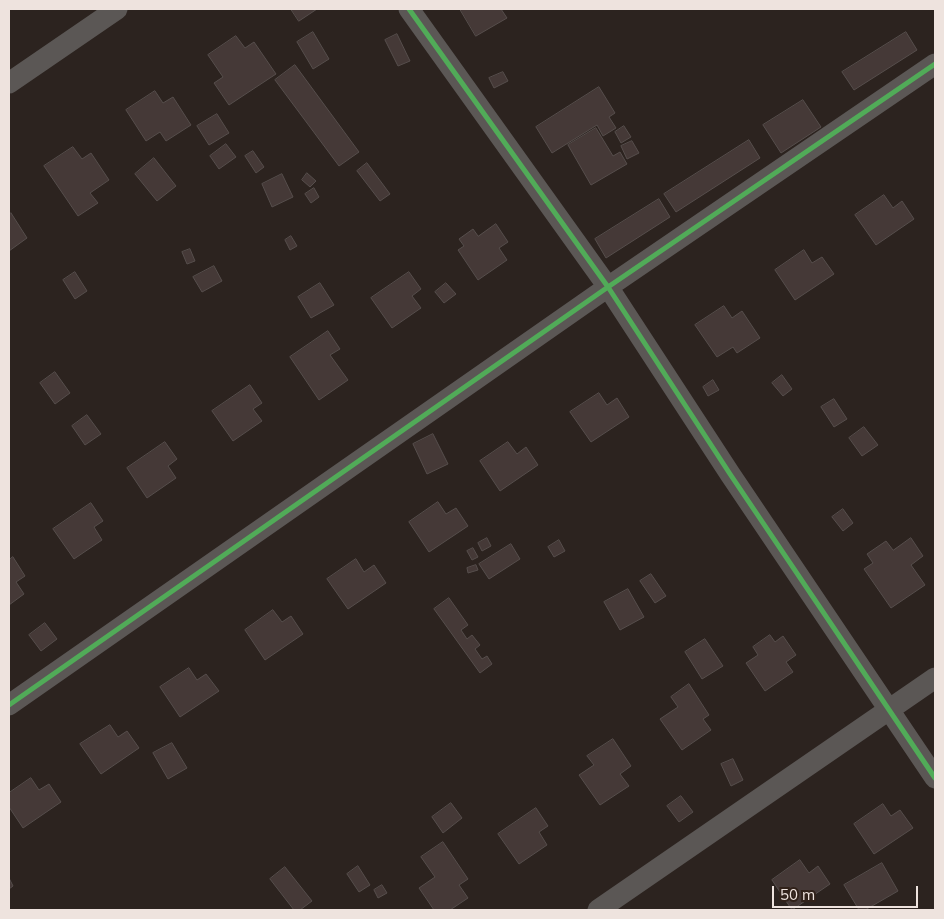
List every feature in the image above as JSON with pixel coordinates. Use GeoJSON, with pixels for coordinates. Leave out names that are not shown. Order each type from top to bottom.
{"type":"FeatureCollection","features":[{"type":"Feature","properties":{"kind":"street"},"geometry":{"type":"LineString","coordinates":[[9,83],[117,9]]}},
{"type":"Feature","properties":{"kind":"street"},"geometry":{"type":"LineString","coordinates":[[409,9],[608,287],[730,474],[935,778]]}},
{"type":"Feature","properties":{"kind":"street"},"geometry":{"type":"LineString","coordinates":[[9,705],[608,287],[935,64]]}},
{"type":"Feature","properties":{"kind":"street"},"geometry":{"type":"LineString","coordinates":[[598,910],[935,678]]}},
{"type":"Feature","properties":{"kind":"building"},"geometry":{"type":"Polygon","coordinates":[[[291,9],[317,9],[299,21],[291,9]]]}},
{"type":"Feature","properties":{"kind":"building"},"geometry":{"type":"Polygon","coordinates":[[[460,9],[501,9],[507,18],[476,36],[460,9]]]}},
{"type":"Feature","properties":{"kind":"building"},"geometry":{"type":"Polygon","coordinates":[[[313,32],[329,59],[313,69],[297,42],[313,32]]]}},
{"type":"Feature","properties":{"kind":"building"},"geometry":{"type":"Polygon","coordinates":[[[906,32],[917,50],[854,90],[842,72],[906,32]]]}},
{"type":"Feature","properties":{"kind":"building"},"geometry":{"type":"Polygon","coordinates":[[[397,34],[410,61],[398,66],[385,40],[397,34]]]}},
{"type":"Feature","properties":{"kind":"building"},"geometry":{"type":"Polygon","coordinates":[[[236,36],[245,48],[254,42],[276,74],[229,105],[214,83],[223,77],[208,55],[236,36]]]}},
{"type":"Feature","properties":{"kind":"building"},"geometry":{"type":"Polygon","coordinates":[[[295,65],[359,152],[339,166],[275,80],[295,65]]]}},
{"type":"Feature","properties":{"kind":"building"},"geometry":{"type":"Polygon","coordinates":[[[503,72],[508,81],[494,88],[489,78],[503,72]]]}},
{"type":"Feature","properties":{"kind":"building"},"geometry":{"type":"Polygon","coordinates":[[[599,87],[615,113],[609,117],[616,128],[603,136],[597,125],[552,153],[536,127],[599,87]]]}},
{"type":"Feature","properties":{"kind":"building"},"geometry":{"type":"Polygon","coordinates":[[[155,91],[163,103],[173,97],[191,125],[166,141],[160,132],[146,141],[126,110],[155,91]]]}},
{"type":"Feature","properties":{"kind":"building"},"geometry":{"type":"Polygon","coordinates":[[[803,100],[821,127],[781,153],[763,125],[803,100]]]}},
{"type":"Feature","properties":{"kind":"building"},"geometry":{"type":"Polygon","coordinates":[[[217,114],[229,133],[209,145],[197,126],[217,114]]]}},
{"type":"Feature","properties":{"kind":"building"},"geometry":{"type":"Polygon","coordinates":[[[624,126],[631,137],[621,143],[615,132],[624,126]]]}},
{"type":"Feature","properties":{"kind":"building"},"geometry":{"type":"Polygon","coordinates":[[[596,128],[613,156],[620,152],[627,164],[591,185],[568,145],[596,128]]]}},
{"type":"Feature","properties":{"kind":"building"},"geometry":{"type":"Polygon","coordinates":[[[749,140],[760,158],[676,212],[664,194],[749,140]]]}},
{"type":"Feature","properties":{"kind":"building"},"geometry":{"type":"Polygon","coordinates":[[[632,141],[639,153],[627,159],[621,146],[632,141]]]}},
{"type":"Feature","properties":{"kind":"building"},"geometry":{"type":"Polygon","coordinates":[[[226,144],[236,157],[219,169],[210,156],[226,144]]]}},
{"type":"Feature","properties":{"kind":"building"},"geometry":{"type":"Polygon","coordinates":[[[73,147],[82,159],[91,153],[109,180],[90,193],[98,203],[78,216],[44,166],[73,147]]]}},
{"type":"Feature","properties":{"kind":"building"},"geometry":{"type":"Polygon","coordinates":[[[253,151],[264,167],[256,173],[245,156],[253,151]]]}},
{"type":"Feature","properties":{"kind":"building"},"geometry":{"type":"Polygon","coordinates":[[[154,158],[176,186],[157,201],[135,174],[154,158]]]}},
{"type":"Feature","properties":{"kind":"building"},"geometry":{"type":"Polygon","coordinates":[[[367,163],[390,194],[380,201],[357,171],[367,163]]]}},
{"type":"Feature","properties":{"kind":"building"},"geometry":{"type":"Polygon","coordinates":[[[307,173],[316,181],[310,187],[302,180],[307,173]]]}},
{"type":"Feature","properties":{"kind":"building"},"geometry":{"type":"Polygon","coordinates":[[[282,174],[293,197],[272,207],[262,184],[282,174]]]}},
{"type":"Feature","properties":{"kind":"building"},"geometry":{"type":"Polygon","coordinates":[[[314,188],[319,197],[311,203],[305,194],[314,188]]]}},
{"type":"Feature","properties":{"kind":"building"},"geometry":{"type":"Polygon","coordinates":[[[884,195],[893,208],[902,201],[914,219],[876,245],[855,215],[884,195]]]}},
{"type":"Feature","properties":{"kind":"building"},"geometry":{"type":"Polygon","coordinates":[[[659,199],[670,217],[606,258],[595,239],[659,199]]]}},
{"type":"Feature","properties":{"kind":"building"},"geometry":{"type":"Polygon","coordinates":[[[11,213],[27,238],[9,251],[9,215],[11,213]]]}},
{"type":"Feature","properties":{"kind":"building"},"geometry":{"type":"Polygon","coordinates":[[[496,224],[508,242],[499,248],[507,260],[478,280],[458,250],[464,246],[459,239],[473,229],[478,236],[496,224]]]}},
{"type":"Feature","properties":{"kind":"building"},"geometry":{"type":"Polygon","coordinates":[[[291,236],[297,246],[290,250],[285,240],[291,236]]]}},
{"type":"Feature","properties":{"kind":"building"},"geometry":{"type":"Polygon","coordinates":[[[190,249],[195,261],[187,264],[182,252],[190,249]]]}},
{"type":"Feature","properties":{"kind":"building"},"geometry":{"type":"Polygon","coordinates":[[[804,250],[812,263],[822,257],[834,274],[795,300],[775,270],[804,250]]]}},
{"type":"Feature","properties":{"kind":"building"},"geometry":{"type":"Polygon","coordinates":[[[214,266],[222,281],[202,292],[193,277],[214,266]]]}},
{"type":"Feature","properties":{"kind":"building"},"geometry":{"type":"Polygon","coordinates":[[[75,272],[87,291],[75,299],[63,280],[75,272]]]}},
{"type":"Feature","properties":{"kind":"building"},"geometry":{"type":"Polygon","coordinates":[[[409,272],[421,289],[412,296],[421,308],[392,328],[371,298],[409,272]]]}},
{"type":"Feature","properties":{"kind":"building"},"geometry":{"type":"Polygon","coordinates":[[[320,283],[334,305],[311,318],[298,297],[320,283]]]}},
{"type":"Feature","properties":{"kind":"building"},"geometry":{"type":"Polygon","coordinates":[[[446,283],[456,294],[444,303],[435,292],[446,283]]]}},
{"type":"Feature","properties":{"kind":"building"},"geometry":{"type":"Polygon","coordinates":[[[724,306],[732,318],[742,311],[760,338],[737,353],[733,347],[717,357],[695,325],[724,306]]]}},
{"type":"Feature","properties":{"kind":"building"},"geometry":{"type":"Polygon","coordinates":[[[328,331],[340,349],[330,355],[348,380],[319,400],[290,357],[328,331]]]}},
{"type":"Feature","properties":{"kind":"building"},"geometry":{"type":"Polygon","coordinates":[[[55,372],[70,393],[55,404],[40,383],[55,372]]]}},
{"type":"Feature","properties":{"kind":"building"},"geometry":{"type":"Polygon","coordinates":[[[782,375],[792,389],[783,396],[772,383],[782,375]]]}},
{"type":"Feature","properties":{"kind":"building"},"geometry":{"type":"Polygon","coordinates":[[[713,380],[719,390],[708,396],[703,387],[713,380]]]}},
{"type":"Feature","properties":{"kind":"building"},"geometry":{"type":"Polygon","coordinates":[[[250,385],[262,403],[253,409],[262,421],[233,441],[212,411],[250,385]]]}},
{"type":"Feature","properties":{"kind":"building"},"geometry":{"type":"Polygon","coordinates":[[[599,393],[607,405],[617,398],[629,417],[591,442],[570,412],[599,393]]]}},
{"type":"Feature","properties":{"kind":"building"},"geometry":{"type":"Polygon","coordinates":[[[834,399],[847,419],[834,427],[821,407],[834,399]]]}},
{"type":"Feature","properties":{"kind":"building"},"geometry":{"type":"Polygon","coordinates":[[[87,415],[101,434],[85,445],[72,426],[87,415]]]}},
{"type":"Feature","properties":{"kind":"building"},"geometry":{"type":"Polygon","coordinates":[[[864,427],[878,445],[862,456],[849,438],[864,427]]]}},
{"type":"Feature","properties":{"kind":"building"},"geometry":{"type":"Polygon","coordinates":[[[433,434],[448,464],[427,474],[413,444],[433,434]]]}},
{"type":"Feature","properties":{"kind":"building"},"geometry":{"type":"Polygon","coordinates":[[[165,442],[177,459],[168,466],[176,478],[147,498],[127,468],[165,442]]]}},
{"type":"Feature","properties":{"kind":"building"},"geometry":{"type":"Polygon","coordinates":[[[508,442],[517,454],[526,447],[538,465],[500,491],[480,461],[508,442]]]}},
{"type":"Feature","properties":{"kind":"building"},"geometry":{"type":"Polygon","coordinates":[[[438,502],[446,514],[456,508],[468,526],[429,552],[409,522],[438,502]]]}},
{"type":"Feature","properties":{"kind":"building"},"geometry":{"type":"Polygon","coordinates":[[[91,503],[103,521],[94,527],[102,540],[74,559],[53,529],[91,503]]]}},
{"type":"Feature","properties":{"kind":"building"},"geometry":{"type":"Polygon","coordinates":[[[843,509],[853,523],[843,531],[832,517],[843,509]]]}},
{"type":"Feature","properties":{"kind":"building"},"geometry":{"type":"Polygon","coordinates":[[[487,538],[491,546],[482,551],[478,543],[487,538]]]}},
{"type":"Feature","properties":{"kind":"building"},"geometry":{"type":"Polygon","coordinates":[[[911,538],[923,556],[911,565],[925,585],[891,608],[864,569],[873,563],[867,554],[886,541],[893,550],[911,538]]]}},
{"type":"Feature","properties":{"kind":"building"},"geometry":{"type":"Polygon","coordinates":[[[559,540],[565,551],[554,557],[548,547],[559,540]]]}},
{"type":"Feature","properties":{"kind":"building"},"geometry":{"type":"Polygon","coordinates":[[[511,544],[520,559],[489,579],[479,564],[511,544]]]}},
{"type":"Feature","properties":{"kind":"building"},"geometry":{"type":"Polygon","coordinates":[[[473,548],[478,557],[472,560],[467,551],[473,548]]]}},
{"type":"Feature","properties":{"kind":"building"},"geometry":{"type":"Polygon","coordinates":[[[13,557],[25,576],[16,582],[24,594],[9,605],[9,560],[13,557]]]}},
{"type":"Feature","properties":{"kind":"building"},"geometry":{"type":"Polygon","coordinates":[[[356,559],[364,572],[374,565],[386,583],[348,609],[327,579],[356,559]]]}},
{"type":"Feature","properties":{"kind":"building"},"geometry":{"type":"Polygon","coordinates":[[[476,565],[478,570],[468,573],[467,568],[476,565]]]}},
{"type":"Feature","properties":{"kind":"building"},"geometry":{"type":"Polygon","coordinates":[[[651,574],[666,596],[655,603],[640,581],[651,574]]]}},
{"type":"Feature","properties":{"kind":"building"},"geometry":{"type":"Polygon","coordinates":[[[628,589],[644,617],[620,630],[604,602],[628,589]]]}},
{"type":"Feature","properties":{"kind":"building"},"geometry":{"type":"Polygon","coordinates":[[[449,598],[468,625],[461,630],[467,639],[472,635],[480,645],[475,649],[482,659],[487,656],[492,664],[480,673],[434,609],[449,598]]]}},
{"type":"Feature","properties":{"kind":"building"},"geometry":{"type":"Polygon","coordinates":[[[273,610],[282,622],[291,616],[303,634],[265,660],[245,630],[273,610]]]}},
{"type":"Feature","properties":{"kind":"building"},"geometry":{"type":"Polygon","coordinates":[[[45,623],[57,639],[41,651],[29,635],[45,623]]]}},
{"type":"Feature","properties":{"kind":"building"},"geometry":{"type":"Polygon","coordinates":[[[770,635],[775,642],[783,636],[796,655],[786,662],[793,672],[765,691],[746,663],[758,655],[753,647],[770,635]]]}},
{"type":"Feature","properties":{"kind":"building"},"geometry":{"type":"Polygon","coordinates":[[[705,639],[723,666],[702,679],[685,652],[705,639]]]}},
{"type":"Feature","properties":{"kind":"building"},"geometry":{"type":"Polygon","coordinates":[[[189,668],[197,680],[206,674],[219,691],[180,717],[160,687],[189,668]]]}},
{"type":"Feature","properties":{"kind":"building"},"geometry":{"type":"Polygon","coordinates":[[[689,684],[709,715],[703,719],[711,730],[682,750],[660,719],[678,707],[671,697],[689,684]]]}},
{"type":"Feature","properties":{"kind":"building"},"geometry":{"type":"Polygon","coordinates":[[[110,725],[118,737],[127,731],[139,748],[101,774],[80,744],[110,725]]]}},
{"type":"Feature","properties":{"kind":"building"},"geometry":{"type":"Polygon","coordinates":[[[613,739],[631,766],[620,774],[629,786],[600,805],[579,775],[594,765],[587,756],[613,739]]]}},
{"type":"Feature","properties":{"kind":"building"},"geometry":{"type":"Polygon","coordinates":[[[172,743],[187,768],[168,779],[153,753],[172,743]]]}},
{"type":"Feature","properties":{"kind":"building"},"geometry":{"type":"Polygon","coordinates":[[[733,759],[743,780],[731,786],[721,764],[733,759]]]}},
{"type":"Feature","properties":{"kind":"building"},"geometry":{"type":"Polygon","coordinates":[[[31,778],[39,790],[49,784],[61,802],[23,828],[9,807],[9,793],[31,778]]]}},
{"type":"Feature","properties":{"kind":"building"},"geometry":{"type":"Polygon","coordinates":[[[681,796],[693,812],[679,822],[667,806],[681,796]]]}},
{"type":"Feature","properties":{"kind":"building"},"geometry":{"type":"Polygon","coordinates":[[[451,803],[462,818],[443,833],[432,817],[451,803]]]}},
{"type":"Feature","properties":{"kind":"building"},"geometry":{"type":"Polygon","coordinates":[[[883,804],[891,816],[900,810],[913,828],[874,854],[854,824],[883,804]]]}},
{"type":"Feature","properties":{"kind":"building"},"geometry":{"type":"Polygon","coordinates":[[[536,808],[548,826],[539,832],[547,845],[519,864],[498,834],[536,808]]]}},
{"type":"Feature","properties":{"kind":"building"},"geometry":{"type":"Polygon","coordinates":[[[443,842],[468,879],[459,885],[468,898],[450,910],[434,910],[419,888],[435,877],[421,857],[443,842]]]}},
{"type":"Feature","properties":{"kind":"building"},"geometry":{"type":"Polygon","coordinates":[[[800,860],[809,873],[818,866],[830,884],[792,910],[772,880],[800,860]]]}},
{"type":"Feature","properties":{"kind":"building"},"geometry":{"type":"Polygon","coordinates":[[[882,863],[898,891],[865,910],[859,910],[844,885],[882,863]]]}},
{"type":"Feature","properties":{"kind":"building"},"geometry":{"type":"Polygon","coordinates":[[[358,866],[370,885],[359,892],[347,874],[358,866]]]}},
{"type":"Feature","properties":{"kind":"building"},"geometry":{"type":"Polygon","coordinates":[[[285,867],[312,901],[300,910],[294,910],[270,879],[285,867]]]}},
{"type":"Feature","properties":{"kind":"building"},"geometry":{"type":"Polygon","coordinates":[[[9,878],[13,886],[9,889],[9,878]]]}},
{"type":"Feature","properties":{"kind":"building"},"geometry":{"type":"Polygon","coordinates":[[[382,885],[387,893],[378,898],[374,890],[382,885]]]}},
{"type":"Feature","properties":{"kind":"cycle path"},"geometry":{"type":"LineString","coordinates":[[409,9],[608,287],[730,474],[935,778]]}},
{"type":"Feature","properties":{"kind":"cycle path"},"geometry":{"type":"LineString","coordinates":[[9,705],[608,287],[935,64]]}}]}
